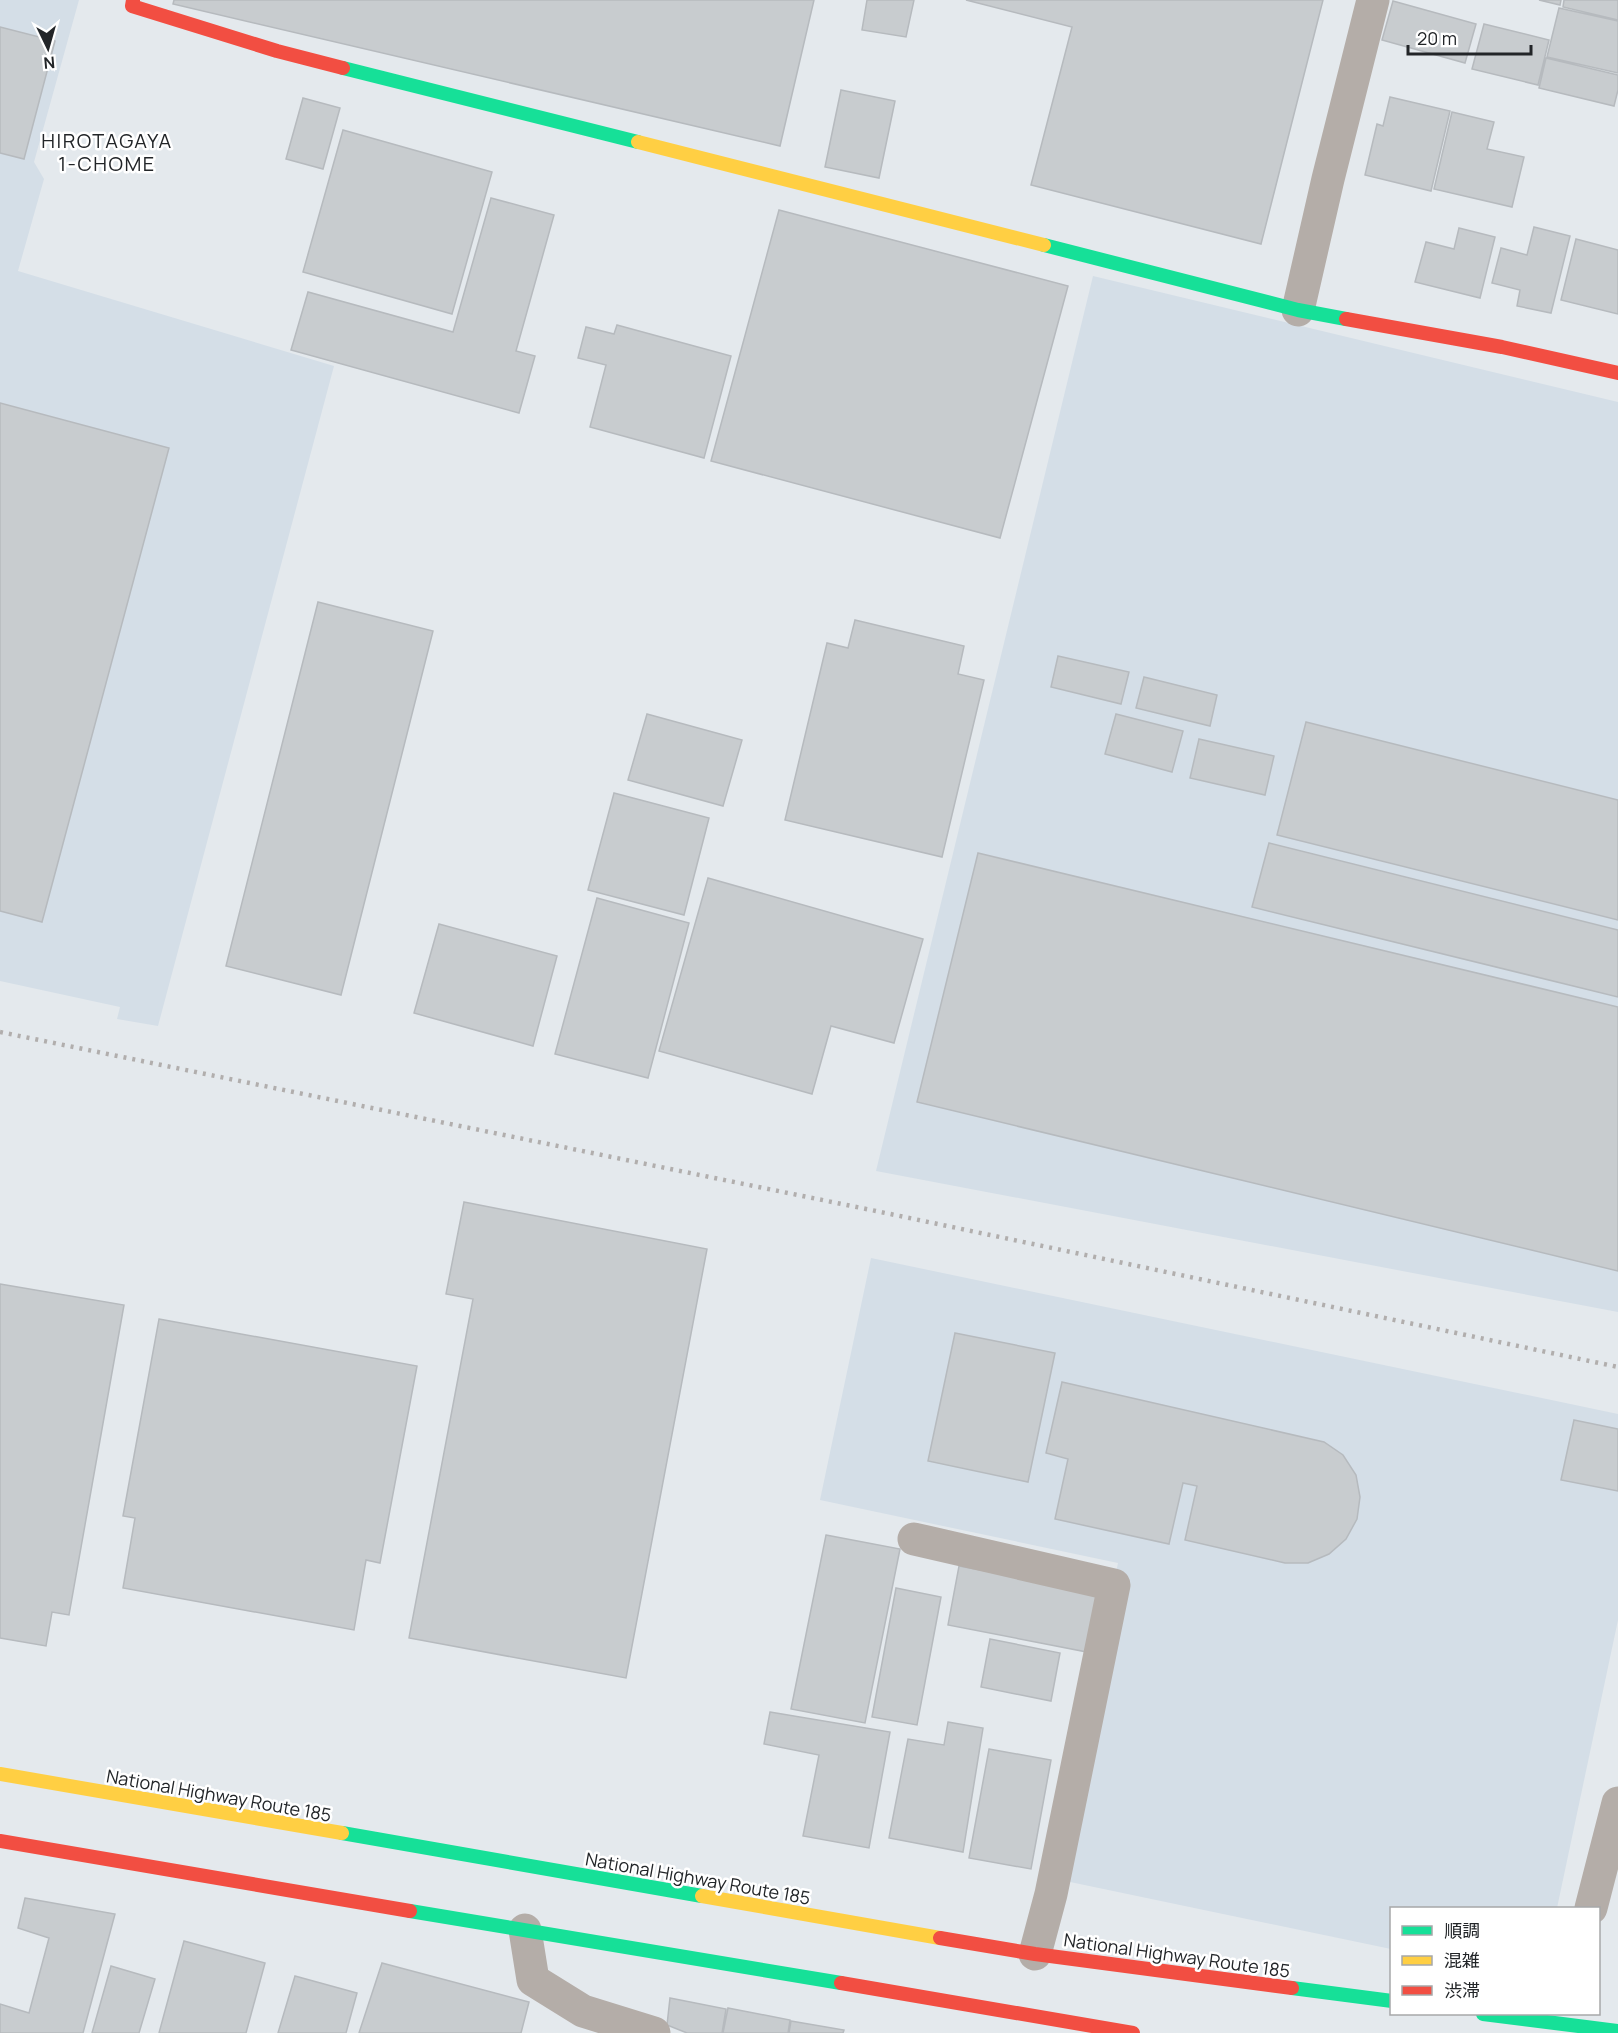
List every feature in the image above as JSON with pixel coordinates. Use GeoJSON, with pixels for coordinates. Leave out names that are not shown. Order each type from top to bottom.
{"type":"FeatureCollection","features":[{"type":"Feature","properties":{"kind":"main road"},"geometry":{"type":"LineString","coordinates":[[133,0],[132,6],[277,51],[1298,310],[1502,347],[1618,373]]}},
{"type":"Feature","properties":{"kind":"main road","name":"National Highway Route 185"},"geometry":{"type":"LineString","coordinates":[[0,1774],[1035,1954],[1390,2001]]}},
{"type":"Feature","properties":{"kind":"main road"},"geometry":{"type":"LineString","coordinates":[[0,1841],[1133,2033]]}},
{"type":"Feature","properties":{"kind":"main road"},"geometry":{"type":"LineString","coordinates":[[1497,2015],[1618,2031]]}},
{"type":"Feature","properties":{"kind":"street"},"geometry":{"type":"LineString","coordinates":[[1298,310],[1330,168],[1373,0]]}},
{"type":"Feature","properties":{"kind":"street"},"geometry":{"type":"LineString","coordinates":[[914,1539],[1114,1585],[1051,1894],[1035,1954]]}},
{"type":"Feature","properties":{"kind":"street"},"geometry":{"type":"LineString","coordinates":[[1591,1907],[1618,1803]]}},
{"type":"Feature","properties":{"kind":"street"},"geometry":{"type":"LineString","coordinates":[[525,1930],[533,1980],[583,2011],[654,2033]]}},
{"type":"Feature","properties":{"kind":"shaded area"},"geometry":{"type":"Polygon","coordinates":[[[0,0],[79,0],[34,162],[44,179],[18,271],[334,366],[158,1026],[117,1019],[120,1007],[0,981],[0,0]]]}},
{"type":"Feature","properties":{"kind":"shaded area"},"geometry":{"type":"Polygon","coordinates":[[[1093,276],[1618,402],[1618,1312],[876,1171],[1093,276]]]}},
{"type":"Feature","properties":{"kind":"shaded area"},"geometry":{"type":"Polygon","coordinates":[[[871,1258],[1618,1414],[1618,1620],[1557,1907],[1390,1907],[1390,1949],[1051,1878],[1118,1563],[820,1500],[871,1258]]]}},
{"type":"Feature","properties":{"kind":"building"},"geometry":{"type":"Polygon","coordinates":[[[174,0],[814,0],[780,146],[173,4],[174,0]]]}},
{"type":"Feature","properties":{"kind":"building"},"geometry":{"type":"Polygon","coordinates":[[[867,0],[914,0],[906,37],[862,30],[867,0]]]}},
{"type":"Feature","properties":{"kind":"building"},"geometry":{"type":"Polygon","coordinates":[[[966,0],[1323,0],[1261,244],[1031,185],[1072,27],[966,0]]]}},
{"type":"Feature","properties":{"kind":"building"},"geometry":{"type":"Polygon","coordinates":[[[1539,0],[1561,0],[1560,5],[1539,0]]]}},
{"type":"Feature","properties":{"kind":"building"},"geometry":{"type":"Polygon","coordinates":[[[1564,0],[1618,0],[1618,20],[1563,7],[1564,0]]]}},
{"type":"Feature","properties":{"kind":"building"},"geometry":{"type":"Polygon","coordinates":[[[1393,1],[1476,24],[1465,63],[1382,40],[1393,1]]]}},
{"type":"Feature","properties":{"kind":"building"},"geometry":{"type":"Polygon","coordinates":[[[1559,8],[1618,21],[1618,73],[1547,57],[1559,8]]]}},
{"type":"Feature","properties":{"kind":"building"},"geometry":{"type":"Polygon","coordinates":[[[1484,24],[1549,40],[1538,85],[1472,69],[1484,24]]]}},
{"type":"Feature","properties":{"kind":"building"},"geometry":{"type":"Polygon","coordinates":[[[0,27],[55,41],[24,159],[0,153],[0,27]]]}},
{"type":"Feature","properties":{"kind":"building"},"geometry":{"type":"Polygon","coordinates":[[[1546,58],[1618,75],[1618,90],[1614,106],[1539,88],[1546,58]]]}},
{"type":"Feature","properties":{"kind":"building"},"geometry":{"type":"Polygon","coordinates":[[[841,90],[895,101],[879,178],[825,167],[841,90]]]}},
{"type":"Feature","properties":{"kind":"building"},"geometry":{"type":"Polygon","coordinates":[[[1390,97],[1450,111],[1431,191],[1365,175],[1377,124],[1383,126],[1390,97]]]}},
{"type":"Feature","properties":{"kind":"building"},"geometry":{"type":"Polygon","coordinates":[[[303,98],[340,108],[323,169],[286,159],[303,98]]]}},
{"type":"Feature","properties":{"kind":"building"},"geometry":{"type":"Polygon","coordinates":[[[1452,112],[1494,122],[1487,149],[1524,157],[1512,207],[1434,189],[1452,112]]]}},
{"type":"Feature","properties":{"kind":"building"},"geometry":{"type":"Polygon","coordinates":[[[343,130],[492,172],[452,314],[303,272],[343,130]]]}},
{"type":"Feature","properties":{"kind":"building"},"geometry":{"type":"Polygon","coordinates":[[[491,198],[554,215],[516,351],[535,356],[519,413],[291,350],[308,292],[453,332],[491,198]]]}},
{"type":"Feature","properties":{"kind":"building"},"geometry":{"type":"Polygon","coordinates":[[[779,210],[1068,286],[1000,538],[711,461],[779,210]]]}},
{"type":"Feature","properties":{"kind":"building"},"geometry":{"type":"Polygon","coordinates":[[[1534,227],[1570,236],[1551,313],[1517,306],[1520,290],[1492,283],[1501,248],[1527,255],[1534,227]]]}},
{"type":"Feature","properties":{"kind":"building"},"geometry":{"type":"Polygon","coordinates":[[[1459,228],[1495,237],[1480,298],[1415,282],[1426,242],[1454,249],[1459,228]]]}},
{"type":"Feature","properties":{"kind":"building"},"geometry":{"type":"Polygon","coordinates":[[[1576,239],[1618,250],[1618,314],[1561,300],[1576,239]]]}},
{"type":"Feature","properties":{"kind":"building"},"geometry":{"type":"Polygon","coordinates":[[[617,325],[731,356],[704,458],[590,427],[606,365],[578,358],[586,327],[614,334],[617,325]]]}},
{"type":"Feature","properties":{"kind":"building"},"geometry":{"type":"Polygon","coordinates":[[[0,403],[169,448],[42,922],[0,911],[0,403]]]}},
{"type":"Feature","properties":{"kind":"building"},"geometry":{"type":"Polygon","coordinates":[[[318,602],[433,631],[341,995],[226,966],[318,602]]]}},
{"type":"Feature","properties":{"kind":"building"},"geometry":{"type":"Polygon","coordinates":[[[855,620],[964,646],[958,674],[984,680],[942,857],[785,820],[827,643],[848,648],[855,620]]]}},
{"type":"Feature","properties":{"kind":"building"},"geometry":{"type":"Polygon","coordinates":[[[1058,656],[1129,672],[1121,704],[1051,687],[1058,656]]]}},
{"type":"Feature","properties":{"kind":"building"},"geometry":{"type":"Polygon","coordinates":[[[1144,677],[1217,695],[1210,726],[1136,708],[1144,677]]]}},
{"type":"Feature","properties":{"kind":"building"},"geometry":{"type":"Polygon","coordinates":[[[647,714],[742,740],[723,806],[628,780],[647,714]]]}},
{"type":"Feature","properties":{"kind":"building"},"geometry":{"type":"Polygon","coordinates":[[[1116,714],[1183,731],[1172,772],[1105,754],[1116,714]]]}},
{"type":"Feature","properties":{"kind":"building"},"geometry":{"type":"Polygon","coordinates":[[[1306,722],[1618,800],[1618,920],[1277,835],[1306,722]]]}},
{"type":"Feature","properties":{"kind":"building"},"geometry":{"type":"Polygon","coordinates":[[[1199,739],[1274,756],[1265,795],[1190,778],[1199,739]]]}},
{"type":"Feature","properties":{"kind":"building"},"geometry":{"type":"Polygon","coordinates":[[[614,793],[709,818],[684,915],[588,890],[614,793]]]}},
{"type":"Feature","properties":{"kind":"building"},"geometry":{"type":"Polygon","coordinates":[[[1269,843],[1618,930],[1618,997],[1252,907],[1269,843]]]}},
{"type":"Feature","properties":{"kind":"building"},"geometry":{"type":"Polygon","coordinates":[[[978,853],[1618,1007],[1618,1271],[917,1102],[978,853]]]}},
{"type":"Feature","properties":{"kind":"building"},"geometry":{"type":"Polygon","coordinates":[[[708,878],[923,939],[894,1043],[831,1026],[812,1094],[659,1051],[708,878]]]}},
{"type":"Feature","properties":{"kind":"building"},"geometry":{"type":"Polygon","coordinates":[[[597,898],[689,923],[648,1078],[555,1054],[597,898]]]}},
{"type":"Feature","properties":{"kind":"building"},"geometry":{"type":"Polygon","coordinates":[[[439,924],[557,956],[533,1046],[414,1013],[439,924]]]}},
{"type":"Feature","properties":{"kind":"building"},"geometry":{"type":"Polygon","coordinates":[[[464,1202],[707,1249],[626,1678],[409,1638],[473,1299],[446,1294],[464,1202]]]}},
{"type":"Feature","properties":{"kind":"building"},"geometry":{"type":"Polygon","coordinates":[[[0,1284],[124,1305],[69,1615],[52,1612],[46,1646],[0,1638],[0,1284]]]}},
{"type":"Feature","properties":{"kind":"building"},"geometry":{"type":"Polygon","coordinates":[[[159,1319],[417,1366],[380,1563],[366,1560],[354,1630],[123,1588],[135,1518],[123,1516],[159,1319]]]}},
{"type":"Feature","properties":{"kind":"building"},"geometry":{"type":"Polygon","coordinates":[[[955,1333],[1055,1353],[1028,1482],[928,1461],[955,1333]]]}},
{"type":"Feature","properties":{"kind":"building"},"geometry":{"type":"Polygon","coordinates":[[[1062,1382],[1324,1442],[1343,1455],[1356,1475],[1360,1497],[1357,1519],[1346,1539],[1329,1554],[1308,1563],[1285,1563],[1185,1540],[1197,1486],[1183,1483],[1169,1544],[1055,1519],[1068,1459],[1046,1453],[1062,1382]]]}},
{"type":"Feature","properties":{"kind":"building"},"geometry":{"type":"Polygon","coordinates":[[[1574,1420],[1618,1429],[1618,1491],[1561,1480],[1574,1420]]]}},
{"type":"Feature","properties":{"kind":"building"},"geometry":{"type":"Polygon","coordinates":[[[826,1535],[900,1549],[865,1723],[791,1709],[826,1535]]]}},
{"type":"Feature","properties":{"kind":"building"},"geometry":{"type":"Polygon","coordinates":[[[959,1566],[1099,1592],[1087,1652],[948,1625],[959,1566]]]}},
{"type":"Feature","properties":{"kind":"building"},"geometry":{"type":"Polygon","coordinates":[[[896,1588],[941,1597],[917,1725],[872,1717],[896,1588]]]}},
{"type":"Feature","properties":{"kind":"building"},"geometry":{"type":"Polygon","coordinates":[[[990,1639],[1060,1653],[1051,1701],[981,1687],[990,1639]]]}},
{"type":"Feature","properties":{"kind":"building"},"geometry":{"type":"Polygon","coordinates":[[[770,1712],[890,1732],[869,1848],[803,1836],[819,1755],[764,1744],[770,1712]]]}},
{"type":"Feature","properties":{"kind":"building"},"geometry":{"type":"Polygon","coordinates":[[[948,1722],[983,1728],[963,1852],[889,1838],[908,1739],[944,1745],[948,1722]]]}},
{"type":"Feature","properties":{"kind":"building"},"geometry":{"type":"Polygon","coordinates":[[[989,1749],[1051,1760],[1031,1869],[969,1858],[989,1749]]]}},
{"type":"Feature","properties":{"kind":"building"},"geometry":{"type":"Polygon","coordinates":[[[25,1898],[115,1914],[83,2033],[0,2033],[0,2004],[29,2013],[49,1938],[18,1928],[25,1898]]]}},
{"type":"Feature","properties":{"kind":"building"},"geometry":{"type":"Polygon","coordinates":[[[184,1941],[265,1963],[246,2033],[159,2033],[184,1941]]]}},
{"type":"Feature","properties":{"kind":"building"},"geometry":{"type":"Polygon","coordinates":[[[382,1963],[529,2002],[521,2033],[359,2033],[382,1963]]]}},
{"type":"Feature","properties":{"kind":"building"},"geometry":{"type":"Polygon","coordinates":[[[111,1966],[155,1979],[139,2033],[92,2033],[111,1966]]]}},
{"type":"Feature","properties":{"kind":"building"},"geometry":{"type":"Polygon","coordinates":[[[295,1976],[357,1993],[346,2033],[278,2033],[295,1976]]]}},
{"type":"Feature","properties":{"kind":"building"},"geometry":{"type":"Polygon","coordinates":[[[670,1998],[726,2009],[722,2033],[687,2033],[667,2025],[670,1998]]]}},
{"type":"Feature","properties":{"kind":"building"},"geometry":{"type":"Polygon","coordinates":[[[728,2008],[790,2020],[788,2033],[723,2033],[728,2008]]]}},
{"type":"Feature","properties":{"kind":"building"},"geometry":{"type":"Polygon","coordinates":[[[791,2021],[844,2030],[843,2033],[789,2033],[791,2021]]]}},
{"type":"Feature","properties":{"kind":"railway"},"geometry":{"type":"LineString","coordinates":[[0,1032],[876,1211],[1618,1367]]}},
{"type":"Feature","properties":{"kind":"traffic: fast"},"geometry":{"type":"LineString","coordinates":[[343,68],[638,142]]}},
{"type":"Feature","properties":{"kind":"traffic: fast"},"geometry":{"type":"LineString","coordinates":[[1044,245],[1298,310],[1346,319]]}},
{"type":"Feature","properties":{"kind":"traffic: fast"},"geometry":{"type":"LineString","coordinates":[[342,1833],[702,1896]]}},
{"type":"Feature","properties":{"kind":"traffic: fast"},"geometry":{"type":"LineString","coordinates":[[410,1911],[841,1983]]}},
{"type":"Feature","properties":{"kind":"traffic: fast"},"geometry":{"type":"LineString","coordinates":[[1292,1988],[1390,2001]]}},
{"type":"Feature","properties":{"kind":"traffic: fast"},"geometry":{"type":"LineString","coordinates":[[1491,2015],[1618,2031]]}},
{"type":"Feature","properties":{"kind":"traffic: slow"},"geometry":{"type":"LineString","coordinates":[[638,142],[1044,245]]}},
{"type":"Feature","properties":{"kind":"traffic: slow"},"geometry":{"type":"LineString","coordinates":[[0,1774],[342,1833]]}},
{"type":"Feature","properties":{"kind":"traffic: slow"},"geometry":{"type":"LineString","coordinates":[[702,1896],[940,1938]]}},
{"type":"Feature","properties":{"kind":"traffic: jam"},"geometry":{"type":"LineString","coordinates":[[133,0],[132,6],[277,51],[343,68]]}},
{"type":"Feature","properties":{"kind":"traffic: jam"},"geometry":{"type":"LineString","coordinates":[[1346,319],[1502,347],[1618,373]]}},
{"type":"Feature","properties":{"kind":"traffic: jam"},"geometry":{"type":"LineString","coordinates":[[0,1841],[410,1911]]}},
{"type":"Feature","properties":{"kind":"traffic: jam"},"geometry":{"type":"LineString","coordinates":[[940,1938],[1035,1954],[1292,1988]]}},
{"type":"Feature","properties":{"kind":"traffic: jam"},"geometry":{"type":"LineString","coordinates":[[841,1983],[1133,2033]]}},
{"type":"Feature","properties":{"kind":"district","name":"HIROTAGAYA 1-CHOME"},"geometry":{"type":"Point","coordinates":[107,152]}}]}
